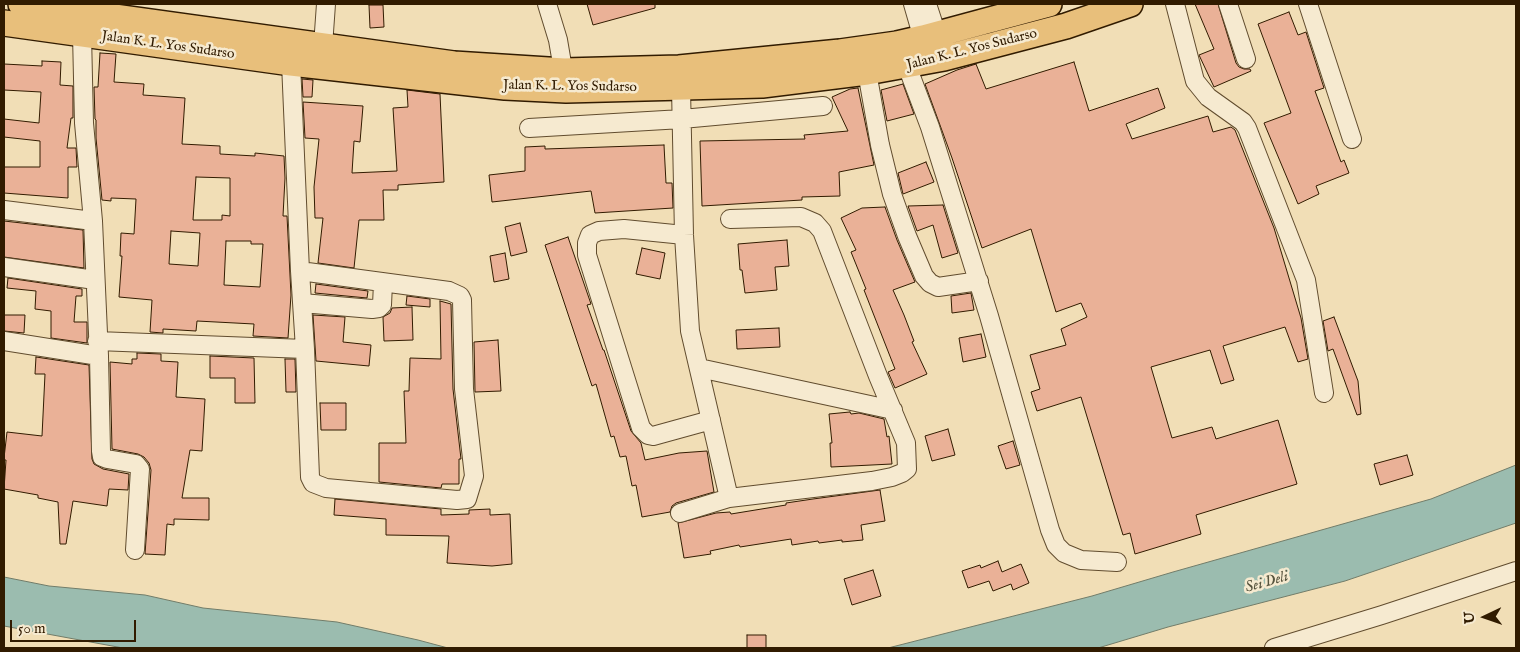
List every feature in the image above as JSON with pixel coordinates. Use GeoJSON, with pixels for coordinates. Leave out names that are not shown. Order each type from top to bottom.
{"type":"FeatureCollection","features":[{"type":"Feature","properties":{"kind":"highway","name":"Jalan K. L. Yos Sudarso"},"geometry":{"type":"LineString","coordinates":[[21,4],[565,80],[681,88],[869,80],[927,62],[1066,26],[1130,4]]}},
{"type":"Feature","properties":{"kind":"highway","name":"Jalan K. L. Yos Sudarso"},"geometry":{"type":"LineString","coordinates":[[4,23],[290,63],[505,87],[840,52],[930,36],[1049,4]]}},
{"type":"Feature","properties":{"kind":"street"},"geometry":{"type":"LineString","coordinates":[[323,46],[326,4]]}},
{"type":"Feature","properties":{"kind":"street"},"geometry":{"type":"LineString","coordinates":[[547,4],[558,40],[565,80]]}},
{"type":"Feature","properties":{"kind":"street"},"geometry":{"type":"LineString","coordinates":[[913,4],[930,36]]}},
{"type":"Feature","properties":{"kind":"street"},"geometry":{"type":"LineString","coordinates":[[927,4],[930,36],[927,62],[930,127],[979,281],[1050,530],[1056,545],[1064,553],[1081,560],[1117,562]]}},
{"type":"Feature","properties":{"kind":"street"},"geometry":{"type":"LineString","coordinates":[[1175,4],[1195,81],[1208,97],[1243,122],[1247,128],[1306,280],[1324,393]]}},
{"type":"Feature","properties":{"kind":"street"},"geometry":{"type":"LineString","coordinates":[[1228,4],[1246,59]]}},
{"type":"Feature","properties":{"kind":"street"},"geometry":{"type":"LineString","coordinates":[[1308,4],[1352,139]]}},
{"type":"Feature","properties":{"kind":"street"},"geometry":{"type":"LineString","coordinates":[[82,34],[84,123],[93,221],[102,457],[136,464],[140,469],[135,550]]}},
{"type":"Feature","properties":{"kind":"street"},"geometry":{"type":"LineString","coordinates":[[290,63],[300,271],[305,349],[308,470],[310,477],[313,483],[326,488],[457,500],[467,499],[474,476],[464,389],[462,300],[457,293],[300,271]]}},
{"type":"Feature","properties":{"kind":"street"},"geometry":{"type":"LineString","coordinates":[[869,80],[880,145],[892,194],[924,276],[930,283],[938,287],[979,281]]}},
{"type":"Feature","properties":{"kind":"street"},"geometry":{"type":"LineString","coordinates":[[681,88],[684,235],[689,322],[729,498]]}},
{"type":"Feature","properties":{"kind":"street"},"geometry":{"type":"LineString","coordinates":[[529,128],[823,106]]}},
{"type":"Feature","properties":{"kind":"street"},"geometry":{"type":"LineString","coordinates":[[4,210],[93,221]]}},
{"type":"Feature","properties":{"kind":"street"},"geometry":{"type":"LineString","coordinates":[[680,513],[729,498],[872,481],[902,473],[907,469],[908,465],[906,443],[822,231],[815,223],[801,217],[730,220]]}},
{"type":"Feature","properties":{"kind":"street"},"geometry":{"type":"LineString","coordinates":[[684,235],[624,229],[599,231],[590,236],[587,243],[587,255],[641,428],[648,436],[653,436],[710,420]]}},
{"type":"Feature","properties":{"kind":"street"},"geometry":{"type":"LineString","coordinates":[[4,267],[95,280]]}},
{"type":"Feature","properties":{"kind":"street"},"geometry":{"type":"LineString","coordinates":[[302,303],[379,308],[382,305],[383,283]]}},
{"type":"Feature","properties":{"kind":"street"},"geometry":{"type":"LineString","coordinates":[[4,341],[98,348],[305,349]]}},
{"type":"Feature","properties":{"kind":"street"},"geometry":{"type":"LineString","coordinates":[[699,368],[893,410]]}},
{"type":"Feature","properties":{"kind":"street"},"geometry":{"type":"LineString","coordinates":[[1274,648],[1516,571]]}},
{"type":"Feature","properties":{"kind":"water","name":"Sei Deli"},"geometry":{"type":"Polygon","coordinates":[[[1516,465],[1516,523],[1345,581],[1168,627],[1098,648],[888,648],[1092,596],[1431,499],[1516,465]]]}},
{"type":"Feature","properties":{"kind":"water"},"geometry":{"type":"Polygon","coordinates":[[[4,577],[49,586],[145,595],[203,608],[337,622],[448,648],[123,648],[4,626],[4,577]]]}},
{"type":"Feature","properties":{"kind":"building"},"geometry":{"type":"Polygon","coordinates":[[[587,4],[655,4],[655,8],[593,25],[587,4]]]}},
{"type":"Feature","properties":{"kind":"building"},"geometry":{"type":"Polygon","coordinates":[[[1195,4],[1218,4],[1236,63],[1239,67],[1250,69],[1251,71],[1214,87],[1199,55],[1214,49],[1195,4]]]}},
{"type":"Feature","properties":{"kind":"building"},"geometry":{"type":"Polygon","coordinates":[[[369,5],[383,5],[384,27],[370,28],[369,5]]]}},
{"type":"Feature","properties":{"kind":"building"},"geometry":{"type":"Polygon","coordinates":[[[1289,12],[1298,35],[1306,32],[1324,88],[1315,91],[1341,162],[1344,160],[1349,173],[1316,186],[1319,194],[1298,204],[1264,123],[1291,113],[1258,24],[1289,12]]]}},
{"type":"Feature","properties":{"kind":"building"},"geometry":{"type":"Polygon","coordinates":[[[100,53],[116,54],[114,82],[144,84],[143,95],[185,98],[182,144],[220,146],[220,154],[255,156],[255,153],[284,156],[283,216],[287,216],[291,295],[288,338],[253,336],[254,324],[197,321],[196,331],[163,329],[163,333],[150,332],[152,300],[119,297],[122,256],[120,256],[121,233],[134,234],[136,199],[111,198],[111,201],[102,200],[95,119],[94,87],[98,87],[100,53]],[[196,177],[193,220],[222,220],[222,215],[230,216],[230,178],[196,177]],[[171,231],[169,264],[198,266],[200,233],[171,231]],[[226,241],[224,285],[260,287],[263,244],[251,244],[251,241],[226,241]]]}},
{"type":"Feature","properties":{"kind":"building"},"geometry":{"type":"Polygon","coordinates":[[[42,61],[61,62],[60,85],[73,86],[73,118],[71,118],[67,148],[76,148],[77,167],[68,167],[68,198],[4,193],[4,167],[40,167],[40,141],[4,137],[4,119],[39,123],[41,92],[4,90],[4,64],[42,66],[42,61]]]}},
{"type":"Feature","properties":{"kind":"building"},"geometry":{"type":"Polygon","coordinates":[[[1074,62],[1089,111],[1158,88],[1165,108],[1126,124],[1132,139],[1208,116],[1213,132],[1231,127],[1235,130],[1274,228],[1301,318],[1308,359],[1298,362],[1285,327],[1223,346],[1234,380],[1221,384],[1210,350],[1151,367],[1172,438],[1212,427],[1216,439],[1278,420],[1297,484],[1196,515],[1201,534],[1135,554],[1130,533],[1123,535],[1081,397],[1037,411],[1031,392],[1040,389],[1030,355],[1066,345],[1061,329],[1087,317],[1081,303],[1056,312],[1031,229],[982,248],[925,84],[976,64],[986,89],[1074,62]]]}},
{"type":"Feature","properties":{"kind":"building"},"geometry":{"type":"Polygon","coordinates":[[[302,79],[313,80],[312,97],[303,97],[302,79]]]}},
{"type":"Feature","properties":{"kind":"building"},"geometry":{"type":"Polygon","coordinates":[[[903,84],[914,114],[887,121],[881,90],[903,84]]]}},
{"type":"Feature","properties":{"kind":"building"},"geometry":{"type":"Polygon","coordinates":[[[858,88],[874,165],[839,172],[840,196],[802,197],[802,200],[702,206],[700,141],[805,139],[804,135],[848,131],[832,97],[850,89],[858,88]]]}},
{"type":"Feature","properties":{"kind":"building"},"geometry":{"type":"Polygon","coordinates":[[[407,90],[440,94],[444,182],[398,185],[398,190],[383,190],[384,220],[359,220],[354,268],[318,263],[323,218],[315,218],[314,187],[319,139],[305,138],[303,102],[363,106],[360,142],[354,141],[352,173],[397,171],[393,108],[408,107],[407,90]]]}},
{"type":"Feature","properties":{"kind":"building"},"geometry":{"type":"Polygon","coordinates":[[[664,145],[666,183],[672,183],[673,208],[595,213],[591,191],[492,202],[489,175],[525,171],[525,147],[545,146],[545,149],[664,145]]]}},
{"type":"Feature","properties":{"kind":"building"},"geometry":{"type":"Polygon","coordinates":[[[926,162],[934,182],[903,194],[898,173],[926,162]]]}},
{"type":"Feature","properties":{"kind":"building"},"geometry":{"type":"Polygon","coordinates":[[[943,205],[958,253],[942,258],[933,225],[917,231],[908,206],[943,205]]]}},
{"type":"Feature","properties":{"kind":"building"},"geometry":{"type":"Polygon","coordinates":[[[885,207],[915,282],[893,290],[914,341],[912,342],[927,374],[895,388],[888,372],[895,369],[851,252],[856,250],[841,218],[862,208],[885,207]]]}},
{"type":"Feature","properties":{"kind":"building"},"geometry":{"type":"Polygon","coordinates":[[[4,221],[83,230],[84,268],[4,257],[4,221]]]}},
{"type":"Feature","properties":{"kind":"building"},"geometry":{"type":"Polygon","coordinates":[[[520,223],[527,252],[511,256],[505,227],[520,223]]]}},
{"type":"Feature","properties":{"kind":"building"},"geometry":{"type":"Polygon","coordinates":[[[568,237],[591,304],[587,305],[631,431],[641,443],[645,460],[679,453],[707,451],[714,492],[676,503],[672,506],[670,512],[642,517],[636,485],[632,486],[626,456],[620,457],[614,436],[611,437],[596,384],[592,386],[545,245],[568,237]]]}},
{"type":"Feature","properties":{"kind":"building"},"geometry":{"type":"Polygon","coordinates":[[[787,240],[789,266],[775,267],[777,290],[745,293],[742,270],[740,270],[738,244],[787,240]]]}},
{"type":"Feature","properties":{"kind":"building"},"geometry":{"type":"Polygon","coordinates":[[[642,248],[665,253],[660,279],[636,274],[642,248]]]}},
{"type":"Feature","properties":{"kind":"building"},"geometry":{"type":"Polygon","coordinates":[[[505,253],[509,279],[494,282],[490,256],[505,253]]]}},
{"type":"Feature","properties":{"kind":"building"},"geometry":{"type":"Polygon","coordinates":[[[8,278],[82,289],[82,296],[76,296],[74,322],[87,322],[87,343],[51,338],[51,311],[35,309],[36,291],[7,288],[8,278]]]}},
{"type":"Feature","properties":{"kind":"building"},"geometry":{"type":"Polygon","coordinates":[[[316,284],[368,291],[367,298],[315,293],[316,284]]]}},
{"type":"Feature","properties":{"kind":"building"},"geometry":{"type":"Polygon","coordinates":[[[971,293],[974,310],[952,313],[951,296],[971,293]]]}},
{"type":"Feature","properties":{"kind":"building"},"geometry":{"type":"Polygon","coordinates":[[[407,296],[430,299],[430,307],[406,305],[407,296]]]}},
{"type":"Feature","properties":{"kind":"building"},"geometry":{"type":"Polygon","coordinates":[[[440,301],[451,304],[453,389],[461,459],[459,459],[459,484],[442,484],[441,488],[379,482],[379,443],[406,443],[404,391],[409,391],[410,358],[441,359],[440,301]]]}},
{"type":"Feature","properties":{"kind":"building"},"geometry":{"type":"Polygon","coordinates":[[[412,307],[413,340],[384,341],[383,317],[390,313],[392,308],[412,307]]]}},
{"type":"Feature","properties":{"kind":"building"},"geometry":{"type":"Polygon","coordinates":[[[4,315],[25,315],[24,333],[4,331],[4,315]]]}},
{"type":"Feature","properties":{"kind":"building"},"geometry":{"type":"Polygon","coordinates":[[[313,315],[345,317],[343,342],[371,345],[369,366],[316,361],[313,315]]]}},
{"type":"Feature","properties":{"kind":"building"},"geometry":{"type":"Polygon","coordinates":[[[1334,317],[1358,381],[1361,414],[1357,415],[1333,349],[1328,351],[1323,321],[1334,317]]]}},
{"type":"Feature","properties":{"kind":"building"},"geometry":{"type":"Polygon","coordinates":[[[779,328],[780,347],[737,349],[736,330],[779,328]]]}},
{"type":"Feature","properties":{"kind":"building"},"geometry":{"type":"Polygon","coordinates":[[[981,334],[986,357],[963,362],[959,338],[981,334]]]}},
{"type":"Feature","properties":{"kind":"building"},"geometry":{"type":"Polygon","coordinates":[[[498,340],[501,391],[475,392],[474,342],[498,340]]]}},
{"type":"Feature","properties":{"kind":"building"},"geometry":{"type":"Polygon","coordinates":[[[137,353],[161,354],[161,361],[178,362],[176,397],[205,399],[202,451],[190,450],[182,498],[209,498],[209,520],[174,519],[174,525],[167,524],[165,555],[145,554],[151,470],[149,463],[138,454],[112,449],[110,362],[132,364],[132,359],[137,359],[137,353]]]}},
{"type":"Feature","properties":{"kind":"building"},"geometry":{"type":"Polygon","coordinates":[[[210,356],[254,358],[255,403],[235,403],[235,378],[210,378],[210,356]]]}},
{"type":"Feature","properties":{"kind":"building"},"geometry":{"type":"Polygon","coordinates":[[[36,357],[89,365],[92,459],[94,464],[103,469],[129,474],[128,490],[109,489],[107,506],[73,501],[66,544],[60,544],[58,502],[38,498],[38,495],[4,489],[6,460],[4,458],[7,432],[42,436],[45,374],[35,374],[36,357]]]}},
{"type":"Feature","properties":{"kind":"building"},"geometry":{"type":"Polygon","coordinates":[[[285,359],[295,359],[296,392],[286,392],[285,359]]]}},
{"type":"Feature","properties":{"kind":"building"},"geometry":{"type":"Polygon","coordinates":[[[320,403],[346,403],[346,430],[321,430],[320,403]]]}},
{"type":"Feature","properties":{"kind":"building"},"geometry":{"type":"Polygon","coordinates":[[[850,412],[851,414],[859,413],[884,419],[887,437],[889,436],[892,464],[831,467],[830,443],[832,443],[829,414],[850,412]]]}},
{"type":"Feature","properties":{"kind":"building"},"geometry":{"type":"Polygon","coordinates":[[[948,429],[955,455],[932,461],[925,436],[948,429]]]}},
{"type":"Feature","properties":{"kind":"building"},"geometry":{"type":"Polygon","coordinates":[[[1013,441],[1020,465],[1006,469],[998,446],[1013,441]]]}},
{"type":"Feature","properties":{"kind":"building"},"geometry":{"type":"Polygon","coordinates":[[[1407,455],[1413,475],[1380,485],[1374,464],[1407,455]]]}},
{"type":"Feature","properties":{"kind":"building"},"geometry":{"type":"Polygon","coordinates":[[[880,490],[885,521],[861,525],[863,540],[819,543],[818,541],[792,545],[791,539],[740,547],[739,545],[710,551],[711,554],[684,558],[678,523],[716,513],[730,512],[731,514],[786,505],[786,503],[880,490]]]}},
{"type":"Feature","properties":{"kind":"building"},"geometry":{"type":"Polygon","coordinates":[[[335,499],[441,509],[441,515],[469,514],[469,510],[490,509],[490,515],[510,514],[512,564],[492,566],[447,563],[449,536],[386,535],[386,519],[334,515],[335,499]]]}},
{"type":"Feature","properties":{"kind":"building"},"geometry":{"type":"Polygon","coordinates":[[[998,561],[1002,572],[1021,564],[1029,583],[1013,590],[1011,584],[993,591],[989,581],[968,588],[962,571],[980,565],[981,568],[998,561]]]}},
{"type":"Feature","properties":{"kind":"building"},"geometry":{"type":"Polygon","coordinates":[[[873,570],[881,596],[852,605],[844,579],[873,570]]]}},
{"type":"Feature","properties":{"kind":"building"},"geometry":{"type":"Polygon","coordinates":[[[747,635],[766,635],[766,648],[747,648],[747,635]]]}}]}
